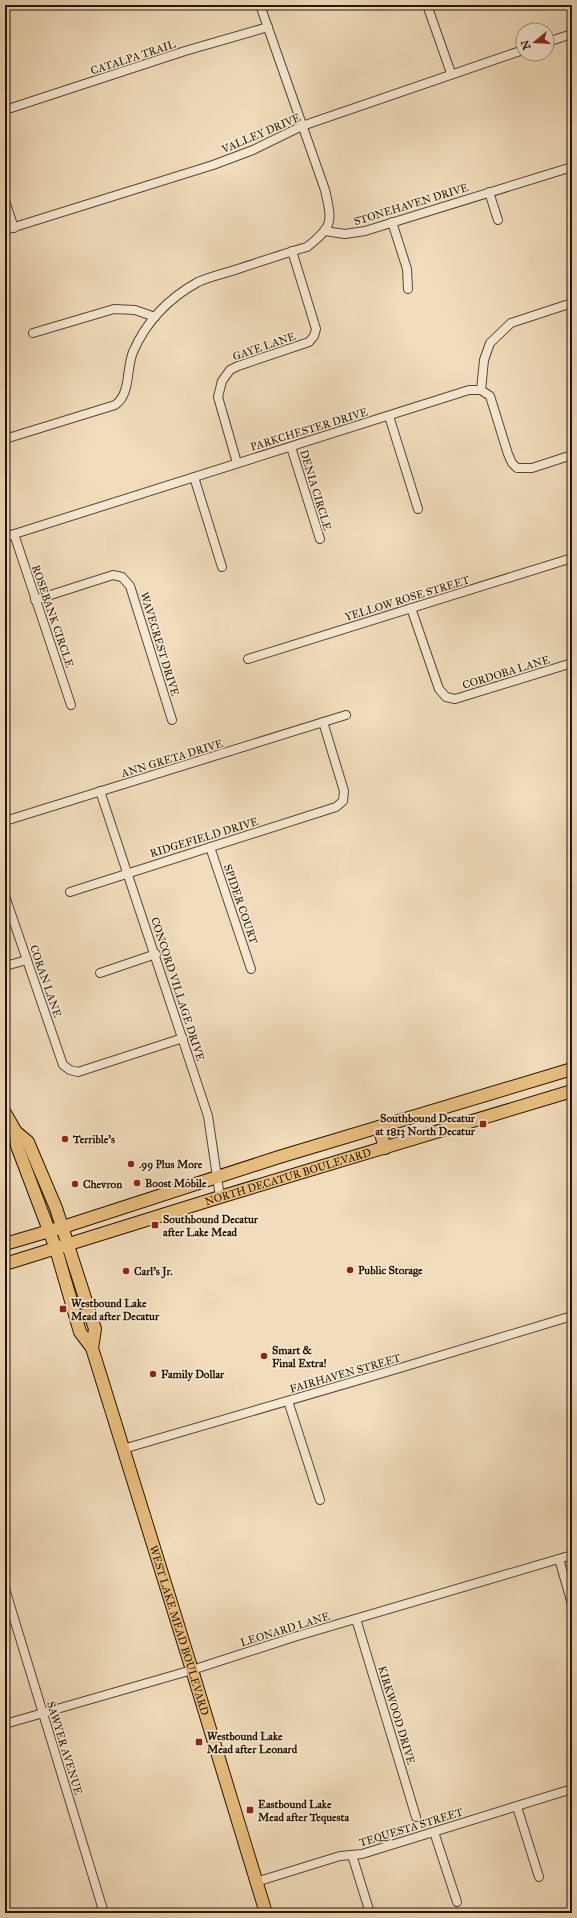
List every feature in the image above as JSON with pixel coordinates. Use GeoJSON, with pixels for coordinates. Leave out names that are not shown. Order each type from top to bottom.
{"type":"FeatureCollection","features":[{"type":"Feature","properties":{"kind":"main road","name":"NORTH DECATUR BOULEVARD"},"geometry":{"type":"LineString","coordinates":[[5,1244],[379,1127],[572,1069]]}},
{"type":"Feature","properties":{"kind":"main road"},"geometry":{"type":"LineString","coordinates":[[548,1076],[555,1096]]}},
{"type":"Feature","properties":{"kind":"main road","name":"NORTH DECATUR BOULEVARD"},"geometry":{"type":"LineString","coordinates":[[5,1264],[220,1197],[572,1091]]}},
{"type":"Feature","properties":{"kind":"main road","name":"WEST LAKE MEAD BOULEVARD"},"geometry":{"type":"LineString","coordinates":[[5,1113],[16,1132],[28,1142],[63,1227],[95,1329],[92,1348]]}},
{"type":"Feature","properties":{"kind":"main road"},"geometry":{"type":"LineString","coordinates":[[379,1127],[385,1148]]}},
{"type":"Feature","properties":{"kind":"main road","name":"WEST LAKE MEAD BOULEVARD"},"geometry":{"type":"LineString","coordinates":[[16,1132],[17,1146],[50,1231],[80,1332],[92,1348],[266,1913]]}},
{"type":"Feature","properties":{"kind":"street"},"geometry":{"type":"LineString","coordinates":[[5,439],[115,405],[121,401],[125,394],[128,366],[133,352],[145,329],[173,297],[199,282],[308,246],[325,231],[328,226],[330,214],[325,190],[260,5]]}},
{"type":"Feature","properties":{"kind":"street"},"geometry":{"type":"LineString","coordinates":[[427,5],[451,74]]}},
{"type":"Feature","properties":{"kind":"street","name":"CATALPA TRAIL"},"geometry":{"type":"LineString","coordinates":[[5,110],[185,51],[268,26]]}},
{"type":"Feature","properties":{"kind":"street"},"geometry":{"type":"LineString","coordinates":[[555,39],[572,34]]}},
{"type":"Feature","properties":{"kind":"street","name":"VALLEY DRIVE"},"geometry":{"type":"LineString","coordinates":[[5,230],[213,165],[253,150],[302,126],[515,53]]}},
{"type":"Feature","properties":{"kind":"street","name":"STONEHAVEN DRIVE"},"geometry":{"type":"LineString","coordinates":[[325,231],[345,234],[365,231],[572,167]]}},
{"type":"Feature","properties":{"kind":"street"},"geometry":{"type":"LineString","coordinates":[[489,192],[498,220]]}},
{"type":"Feature","properties":{"kind":"street"},"geometry":{"type":"LineString","coordinates":[[5,201],[14,228]]}},
{"type":"Feature","properties":{"kind":"street"},"geometry":{"type":"LineString","coordinates":[[392,222],[407,269],[408,289]]}},
{"type":"Feature","properties":{"kind":"street","name":"GAYE LANE"},"geometry":{"type":"LineString","coordinates":[[238,464],[218,398],[222,381],[230,370],[238,366],[309,342],[314,336],[316,329],[292,251]]}},
{"type":"Feature","properties":{"kind":"street"},"geometry":{"type":"LineString","coordinates":[[572,303],[511,323],[490,343],[484,360],[481,390],[490,396],[508,454],[517,468],[532,468],[572,455]]}},
{"type":"Feature","properties":{"kind":"street"},"geometry":{"type":"LineString","coordinates":[[33,334],[114,309],[135,310],[155,317]]}},
{"type":"Feature","properties":{"kind":"street","name":"PARKCHESTER DRIVE"},"geometry":{"type":"LineString","coordinates":[[5,537],[469,390],[481,390]]}},
{"type":"Feature","properties":{"kind":"street"},"geometry":{"type":"LineString","coordinates":[[389,416],[418,509]]}},
{"type":"Feature","properties":{"kind":"street","name":"DENIA CIRCLE"},"geometry":{"type":"LineString","coordinates":[[291,447],[320,539]]}},
{"type":"Feature","properties":{"kind":"street"},"geometry":{"type":"LineString","coordinates":[[194,477],[222,568]]}},
{"type":"Feature","properties":{"kind":"street","name":"ROSEBANK CIRCLE"},"geometry":{"type":"LineString","coordinates":[[14,534],[71,705]]}},
{"type":"Feature","properties":{"kind":"street","name":"YELLOW ROSE STREET"},"geometry":{"type":"LineString","coordinates":[[248,659],[572,558]]}},
{"type":"Feature","properties":{"kind":"street","name":"WAVECREST DRIVE"},"geometry":{"type":"LineString","coordinates":[[35,600],[113,575],[122,577],[130,586],[172,720]]}},
{"type":"Feature","properties":{"kind":"street","name":"CORDOBA LANE"},"geometry":{"type":"LineString","coordinates":[[411,608],[439,689],[446,697],[454,699],[572,663]]}},
{"type":"Feature","properties":{"kind":"street","name":"ANN GRETA DRIVE"},"geometry":{"type":"LineString","coordinates":[[5,821],[346,715]]}},
{"type":"Feature","properties":{"kind":"street","name":"RIDGEFIELD DRIVE"},"geometry":{"type":"LineString","coordinates":[[70,892],[336,807],[343,801],[344,791],[323,722]]}},
{"type":"Feature","properties":{"kind":"street","name":"CONCORD VILLAGE DRIVE"},"geometry":{"type":"LineString","coordinates":[[100,791],[156,954],[208,1116],[220,1197]]}},
{"type":"Feature","properties":{"kind":"street","name":"SPIDER COURT"},"geometry":{"type":"LineString","coordinates":[[210,847],[251,969]]}},
{"type":"Feature","properties":{"kind":"street","name":"CORAN LANE"},"geometry":{"type":"LineString","coordinates":[[5,896],[63,1065],[70,1070],[78,1072],[183,1038]]}},
{"type":"Feature","properties":{"kind":"street"},"geometry":{"type":"LineString","coordinates":[[100,973],[156,954]]}},
{"type":"Feature","properties":{"kind":"street"},"geometry":{"type":"LineString","coordinates":[[5,966],[27,960]]}},
{"type":"Feature","properties":{"kind":"street","name":"FAIRHAVEN STREET"},"geometry":{"type":"LineString","coordinates":[[123,1448],[288,1401],[572,1316]]}},
{"type":"Feature","properties":{"kind":"street"},"geometry":{"type":"LineString","coordinates":[[288,1401],[320,1500]]}},
{"type":"Feature","properties":{"kind":"street","name":"LEONARD LANE"},"geometry":{"type":"LineString","coordinates":[[5,1724],[192,1670],[356,1619],[572,1555]]}},
{"type":"Feature","properties":{"kind":"street"},"geometry":{"type":"LineString","coordinates":[[559,1559],[572,1604]]}},
{"type":"Feature","properties":{"kind":"street","name":"SAWYER AVENUE"},"geometry":{"type":"LineString","coordinates":[[5,1589],[104,1913]]}},
{"type":"Feature","properties":{"kind":"street","name":"KIRKWOOD DRIVE"},"geometry":{"type":"LineString","coordinates":[[356,1619],[416,1817]]}},
{"type":"Feature","properties":{"kind":"street","name":"TEQUESTA STREET"},"geometry":{"type":"LineString","coordinates":[[256,1882],[340,1856],[362,1854],[572,1789]]}},
{"type":"Feature","properties":{"kind":"street"},"geometry":{"type":"LineString","coordinates":[[517,1807],[539,1878]]}},
{"type":"Feature","properties":{"kind":"street"},"geometry":{"type":"LineString","coordinates":[[434,1832],[457,1902]]}},
{"type":"Feature","properties":{"kind":"street"},"geometry":{"type":"LineString","coordinates":[[352,1855],[370,1913]]}},
{"type":"Feature","properties":{"kind":"place","name":"Southbound Decatur at 1813 North Decatur"},"geometry":{"type":"Point","coordinates":[483,1124]}},
{"type":"Feature","properties":{"kind":"place","name":"Terrible's"},"geometry":{"type":"Point","coordinates":[65,1139]}},
{"type":"Feature","properties":{"kind":"place","name":".99 Plus More"},"geometry":{"type":"Point","coordinates":[131,1164]}},
{"type":"Feature","properties":{"kind":"place","name":"Boost Mobile"},"geometry":{"type":"Point","coordinates":[137,1183]}},
{"type":"Feature","properties":{"kind":"place","name":"Chevron"},"geometry":{"type":"Point","coordinates":[75,1184]}},
{"type":"Feature","properties":{"kind":"place","name":"Southbound Decatur after Lake Mead"},"geometry":{"type":"Point","coordinates":[155,1225]}},
{"type":"Feature","properties":{"kind":"place","name":"Public Storage"},"geometry":{"type":"Point","coordinates":[350,1270]}},
{"type":"Feature","properties":{"kind":"place","name":"Carl's Jr."},"geometry":{"type":"Point","coordinates":[126,1271]}},
{"type":"Feature","properties":{"kind":"place","name":"Westbound Lake Mead after Decatur"},"geometry":{"type":"Point","coordinates":[63,1309]}},
{"type":"Feature","properties":{"kind":"place","name":"Smart & Final Extra!"},"geometry":{"type":"Point","coordinates":[264,1356]}},
{"type":"Feature","properties":{"kind":"place","name":"Family Dollar"},"geometry":{"type":"Point","coordinates":[153,1374]}},
{"type":"Feature","properties":{"kind":"place","name":"Westbound Lake Mead after Leonard"},"geometry":{"type":"Point","coordinates":[199,1742]}},
{"type":"Feature","properties":{"kind":"place","name":"Eastbound Lake Mead after Tequesta"},"geometry":{"type":"Point","coordinates":[250,1810]}}]}
